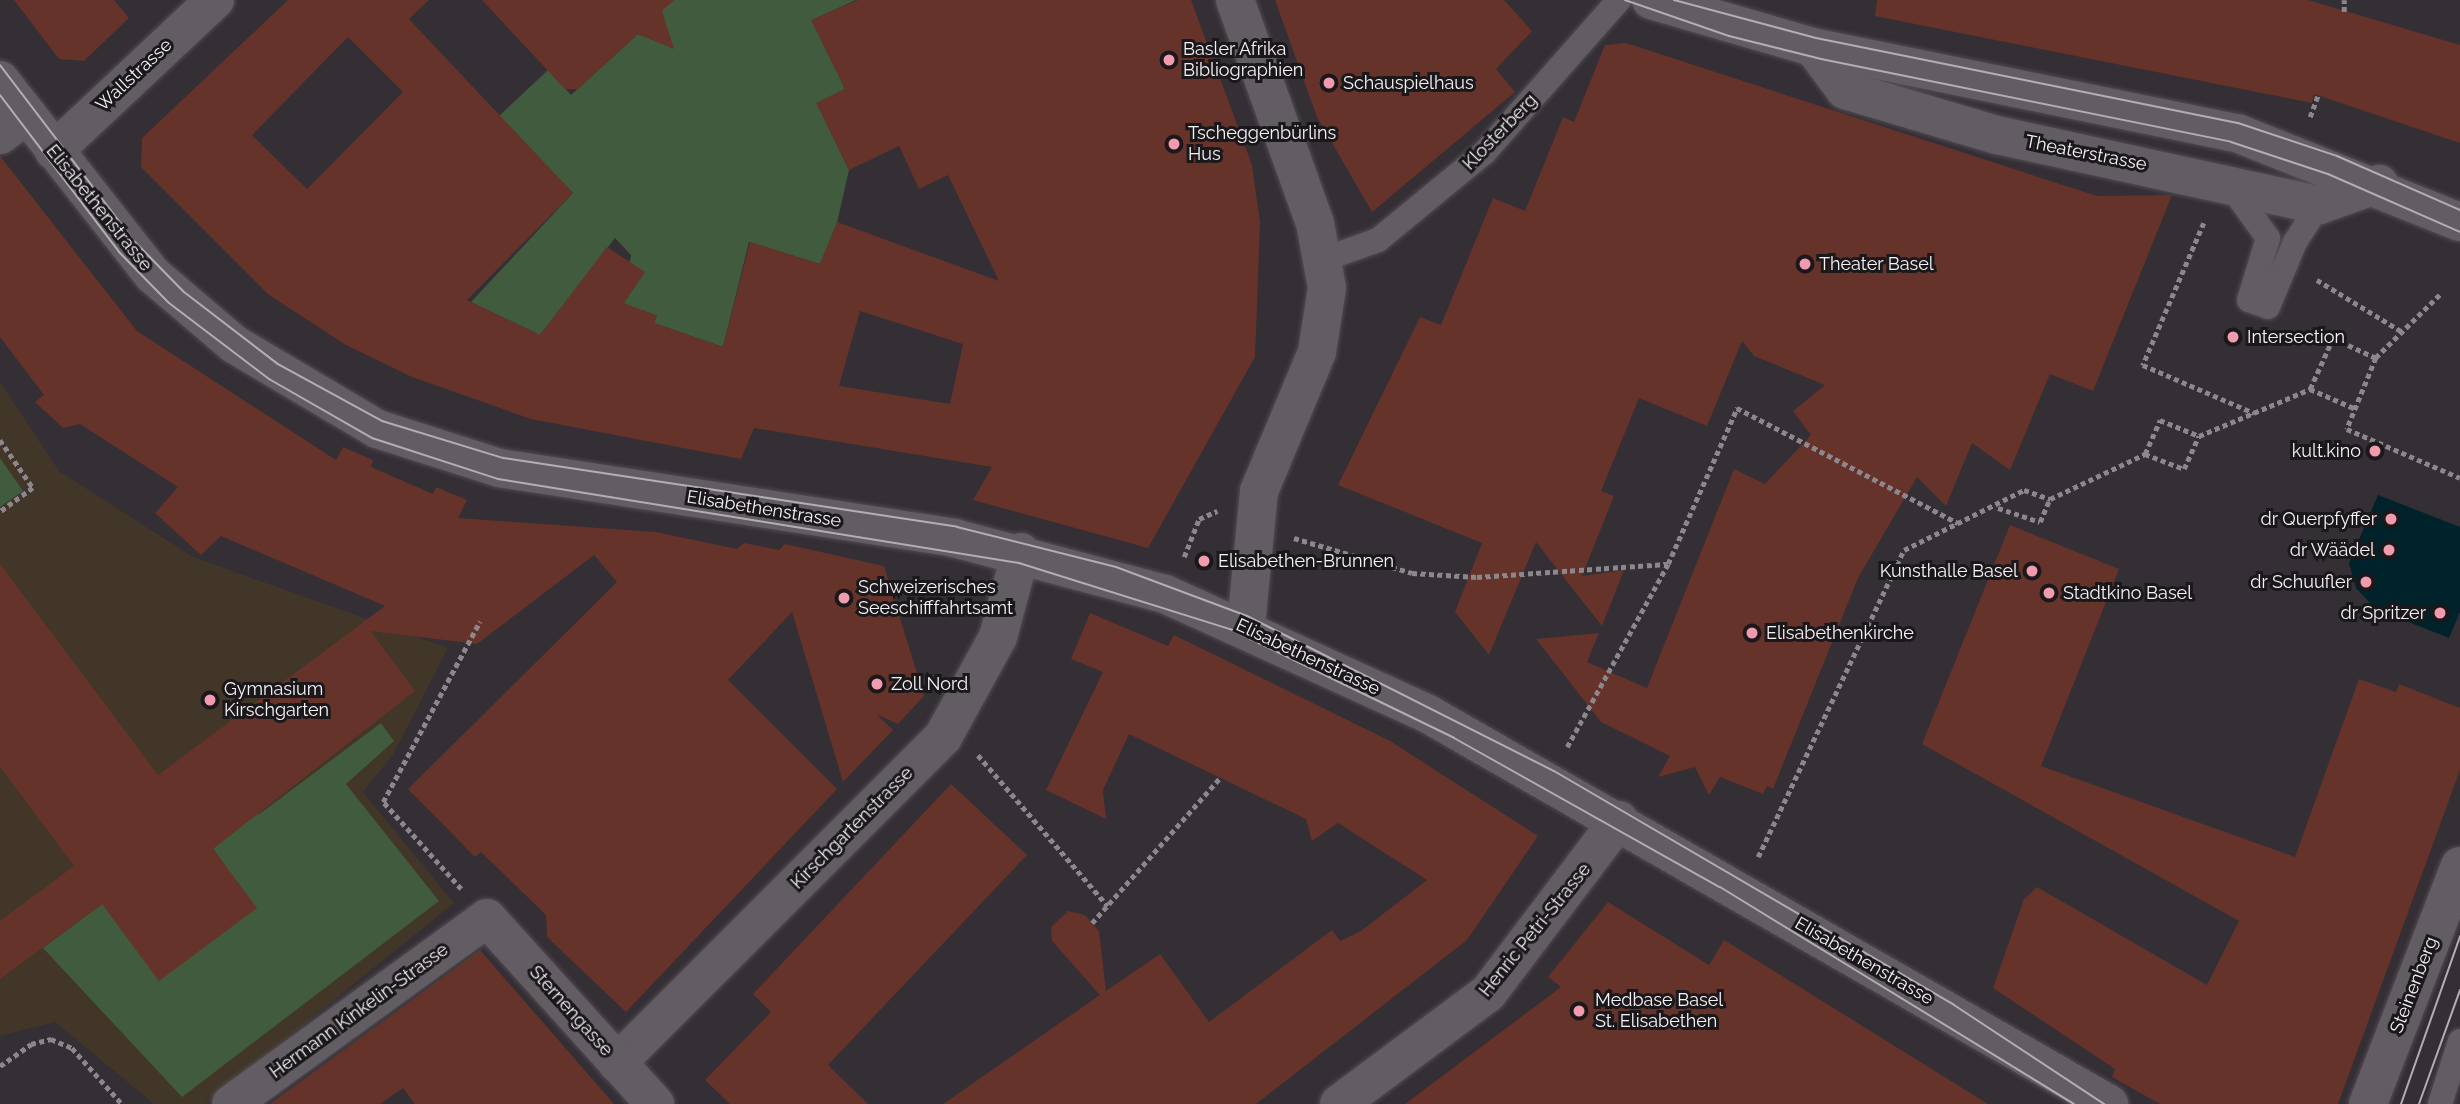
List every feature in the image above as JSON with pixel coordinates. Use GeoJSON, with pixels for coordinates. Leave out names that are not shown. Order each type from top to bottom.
{"type":"FeatureCollection","features":[{"type":"Feature","properties":{"kind":"street","name":"Wallstrasse"},"geometry":{"type":"LineString","coordinates":[[54,151],[215,0]]}},
{"type":"Feature","properties":{"kind":"street"},"geometry":{"type":"LineString","coordinates":[[1235,0],[1325,259],[1322,333],[1259,491],[1246,626]]}},
{"type":"Feature","properties":{"kind":"street"},"geometry":{"type":"LineString","coordinates":[[1651,0],[1813,47],[2237,133],[2379,184],[2460,222]]}},
{"type":"Feature","properties":{"kind":"street","name":"Theaterstrasse"},"geometry":{"type":"LineString","coordinates":[[1813,47],[1845,90],[1997,135],[2222,180],[2319,205]]}},
{"type":"Feature","properties":{"kind":"street","name":"Elisabethenstrasse"},"geometry":{"type":"LineString","coordinates":[[0,80],[13,125],[54,151],[109,225],[188,306],[297,385],[377,429],[499,468],[1021,552],[1165,594],[1246,626],[1429,714],[1742,890],[2109,1104]]}},
{"type":"Feature","properties":{"kind":"street"},"geometry":{"type":"LineString","coordinates":[[2319,205],[2379,184]]}},
{"type":"Feature","properties":{"kind":"street","name":"Kirschgartenstrasse"},"geometry":{"type":"LineString","coordinates":[[617,1063],[951,723],[998,637],[1021,552]]}},
{"type":"Feature","properties":{"kind":"street","name":"Elisabethenstrasse"},"geometry":{"type":"LineString","coordinates":[[1619,820],[1743,915],[2057,1104]]}},
{"type":"Feature","properties":{"kind":"street","name":"Henric Petri-Strasse"},"geometry":{"type":"LineString","coordinates":[[1339,1104],[1488,993],[1619,820]]}},
{"type":"Feature","properties":{"kind":"street","name":"Steinenberg"},"geometry":{"type":"LineString","coordinates":[[2368,1104],[2460,866]]}},
{"type":"Feature","properties":{"kind":"street","name":"Sternengasse"},"geometry":{"type":"LineString","coordinates":[[487,918],[656,1104]]}},
{"type":"Feature","properties":{"kind":"street","name":"Hermann Kinkelin-Strasse"},"geometry":{"type":"LineString","coordinates":[[231,1104],[487,918]]}},
{"type":"Feature","properties":{"kind":"lane","name":"Klosterberg"},"geometry":{"type":"LineString","coordinates":[[1325,259],[1378,240],[1484,153],[1619,0]]}},
{"type":"Feature","properties":{"kind":"lane"},"geometry":{"type":"LineString","coordinates":[[2222,180],[2246,201],[2268,238],[2249,300],[2268,307],[2295,242],[2319,205]]}},
{"type":"Feature","properties":{"kind":"lane"},"geometry":{"type":"LineString","coordinates":[[2440,1104],[2460,1041]]}},
{"type":"Feature","properties":{"kind":"path"},"geometry":{"type":"LineString","coordinates":[[2344,0],[2344,12]]}},
{"type":"Feature","properties":{"kind":"path"},"geometry":{"type":"LineString","coordinates":[[2222,180],[2143,365],[2255,413]]}},
{"type":"Feature","properties":{"kind":"path"},"geometry":{"type":"LineString","coordinates":[[2440,295],[2376,358],[2347,429],[2460,478]]}},
{"type":"Feature","properties":{"kind":"path"},"geometry":{"type":"LineString","coordinates":[[2145,454],[2184,469],[2199,436],[2310,389],[2333,338],[2376,358]]}},
{"type":"Feature","properties":{"kind":"path"},"geometry":{"type":"LineString","coordinates":[[2310,389],[2356,409]]}},
{"type":"Feature","properties":{"kind":"path"},"geometry":{"type":"LineString","coordinates":[[1551,783],[1668,564],[1737,408],[1958,523]]}},
{"type":"Feature","properties":{"kind":"path"},"geometry":{"type":"LineString","coordinates":[[1997,508],[2040,522],[2050,499],[2145,454],[2160,420],[2199,436]]}},
{"type":"Feature","properties":{"kind":"path"},"geometry":{"type":"LineString","coordinates":[[0,440],[33,488],[0,512]]}},
{"type":"Feature","properties":{"kind":"path"},"geometry":{"type":"LineString","coordinates":[[1742,890],[1904,550],[1958,523],[1997,508],[2024,489],[2050,499]]}},
{"type":"Feature","properties":{"kind":"path"},"geometry":{"type":"LineString","coordinates":[[1186,553],[1199,519]]}},
{"type":"Feature","properties":{"kind":"path"},"geometry":{"type":"LineString","coordinates":[[1294,539],[1412,573],[1477,577],[1604,564],[1668,564]]}},
{"type":"Feature","properties":{"kind":"path"},"geometry":{"type":"LineString","coordinates":[[480,621],[383,802],[487,918]]}},
{"type":"Feature","properties":{"kind":"path"},"geometry":{"type":"LineString","coordinates":[[951,723],[1108,906]]}},
{"type":"Feature","properties":{"kind":"path"},"geometry":{"type":"LineString","coordinates":[[1092,923],[1220,778]]}},
{"type":"Feature","properties":{"kind":"path"},"geometry":{"type":"LineString","coordinates":[[0,1066],[31,1044],[51,1039],[72,1048],[122,1104]]}},
{"type":"Feature","properties":{"kind":"shaded area","name":"Gymnasium Kirschgarten"},"geometry":{"type":"Polygon","coordinates":[[[0,382],[59,471],[193,557],[448,648],[394,753],[363,792],[454,903],[206,1104],[154,1104],[55,1022],[0,1036],[0,382]]]}},
{"type":"Feature","properties":{"kind":"green space"},"geometry":{"type":"Polygon","coordinates":[[[639,0],[856,0],[812,20],[845,89],[817,103],[849,170],[837,223],[820,264],[749,242],[723,347],[654,323],[657,316],[642,310],[639,315],[623,304],[631,255],[615,238],[540,335],[471,302],[573,193],[499,116],[548,70],[571,95],[638,34],[653,40],[667,27],[639,0]]]}},
{"type":"Feature","properties":{"kind":"green space"},"geometry":{"type":"Polygon","coordinates":[[[0,458],[23,491],[0,507],[0,458]]]}},
{"type":"Feature","properties":{"kind":"green space"},"geometry":{"type":"Polygon","coordinates":[[[381,723],[394,741],[346,784],[439,901],[182,1097],[43,948],[102,904],[256,908],[193,821],[238,788],[258,815],[381,723]]]}},
{"type":"Feature","properties":{"kind":"water"},"geometry":{"type":"Polygon","coordinates":[[[2378,495],[2460,527],[2460,612],[2449,638],[2376,609],[2356,588],[2349,563],[2378,495]]]}},
{"type":"Feature","properties":{"kind":"building"},"geometry":{"type":"Polygon","coordinates":[[[14,0],[114,0],[129,18],[84,61],[59,59],[14,0]]]}},
{"type":"Feature","properties":{"kind":"building"},"geometry":{"type":"Polygon","coordinates":[[[288,0],[429,0],[409,19],[573,193],[467,300],[540,335],[607,247],[645,272],[624,303],[657,316],[654,323],[723,347],[750,242],[820,264],[837,222],[999,281],[948,175],[919,189],[899,146],[849,170],[816,103],[845,89],[811,20],[858,0],[1191,0],[1252,165],[1260,222],[1255,357],[1148,548],[973,500],[992,467],[754,428],[741,459],[531,419],[412,377],[346,345],[269,295],[141,167],[142,138],[288,0]],[[348,37],[252,135],[307,189],[403,92],[348,37]],[[860,311],[839,386],[950,404],[963,344],[860,311]]]}},
{"type":"Feature","properties":{"kind":"building"},"geometry":{"type":"Polygon","coordinates":[[[482,0],[674,0],[662,11],[674,49],[638,34],[578,89],[565,89],[482,0]]]}},
{"type":"Feature","properties":{"kind":"building"},"geometry":{"type":"Polygon","coordinates":[[[1275,0],[1504,0],[1532,31],[1496,69],[1515,92],[1372,212],[1317,117],[1275,0]]]}},
{"type":"Feature","properties":{"kind":"building"},"geometry":{"type":"Polygon","coordinates":[[[1877,0],[2308,0],[2460,45],[2460,143],[2314,94],[2312,103],[1875,16],[1877,0]]]}},
{"type":"Feature","properties":{"kind":"building","name":"Theater Basel"},"geometry":{"type":"Polygon","coordinates":[[[1626,43],[2097,196],[2172,195],[2093,391],[2050,374],[2010,470],[1972,443],[1946,506],[1917,477],[1858,578],[1773,789],[1767,786],[1763,794],[1720,777],[1709,795],[1695,767],[1658,777],[1670,756],[1601,722],[1536,639],[1599,633],[1587,662],[1647,688],[1734,469],[1765,484],[1811,435],[1793,411],[1825,385],[1754,356],[1742,341],[1707,426],[1639,398],[1601,491],[1614,496],[1582,576],[1624,570],[1602,626],[1536,542],[1489,655],[1455,612],[1482,543],[1338,485],[1420,317],[1441,325],[1493,198],[1525,211],[1563,117],[1574,122],[1605,45],[1626,43]]]}},
{"type":"Feature","properties":{"kind":"building"},"geometry":{"type":"Polygon","coordinates":[[[0,156],[137,331],[336,460],[343,447],[373,460],[371,467],[433,494],[436,487],[467,500],[458,518],[656,532],[737,549],[744,543],[779,550],[785,544],[884,566],[924,696],[898,724],[876,714],[893,730],[843,782],[792,612],[728,680],[837,789],[626,1012],[547,937],[546,915],[481,852],[475,857],[408,789],[617,582],[594,555],[477,644],[371,631],[415,691],[213,849],[257,908],[159,981],[102,904],[0,979],[0,921],[74,866],[0,767],[0,564],[158,775],[385,606],[221,536],[201,555],[155,513],[178,487],[80,424],[63,428],[35,402],[44,395],[0,337],[0,156]]]}},
{"type":"Feature","properties":{"kind":"building"},"geometry":{"type":"Polygon","coordinates":[[[2010,525],[2119,569],[2041,766],[2295,857],[2359,679],[2396,692],[2399,684],[2460,708],[2460,770],[2338,1104],[2160,1104],[2112,1077],[2115,1069],[1993,988],[2024,899],[2037,887],[2207,985],[2239,921],[1922,744],[2010,525]]]}},
{"type":"Feature","properties":{"kind":"building"},"geometry":{"type":"Polygon","coordinates":[[[1090,613],[1168,646],[1174,635],[1390,741],[1538,836],[1467,940],[1256,1104],[943,1104],[1100,995],[1052,941],[1051,927],[1068,911],[1085,915],[1099,931],[1106,991],[1160,954],[1209,1022],[1332,930],[1340,941],[1361,931],[1427,880],[1338,823],[1312,841],[1306,819],[1129,734],[1103,790],[1106,819],[1046,790],[1103,672],[1071,659],[1090,613]]]}},
{"type":"Feature","properties":{"kind":"building"},"geometry":{"type":"Polygon","coordinates":[[[951,784],[1027,855],[828,1065],[868,1104],[730,1104],[705,1080],[771,1012],[753,994],[951,784]]]}},
{"type":"Feature","properties":{"kind":"building"},"geometry":{"type":"Polygon","coordinates":[[[1608,902],[1709,965],[1724,940],[1988,1104],[1405,1104],[1561,987],[1548,977],[1608,902]]]}},
{"type":"Feature","properties":{"kind":"building"},"geometry":{"type":"Polygon","coordinates":[[[480,950],[614,1104],[415,1104],[403,1088],[380,1104],[270,1104],[480,950]]]}},
{"type":"Feature","properties":{"kind":"tram line"},"geometry":{"type":"LineString","coordinates":[[1625,0],[1729,36],[1821,59],[2231,142],[2328,174],[2460,232]]}},
{"type":"Feature","properties":{"kind":"tram line"},"geometry":{"type":"LineString","coordinates":[[1674,0],[1816,38],[2238,123],[2337,156],[2460,210]]}},
{"type":"Feature","properties":{"kind":"tram line"},"geometry":{"type":"LineString","coordinates":[[0,65],[134,241],[184,292],[278,364],[382,421],[503,458],[957,527],[1116,567],[1247,616],[1554,771],[1954,1005],[2104,1104]]}},
{"type":"Feature","properties":{"kind":"tram line"},"geometry":{"type":"LineString","coordinates":[[0,95],[119,252],[169,303],[269,379],[372,438],[498,479],[1019,563],[1230,629],[1454,738],[1720,887],[2074,1104]]}},
{"type":"Feature","properties":{"kind":"tram line"},"geometry":{"type":"LineString","coordinates":[[2401,1104],[2460,936]]}},
{"type":"Feature","properties":{"kind":"tram line"},"geometry":{"type":"LineString","coordinates":[[2419,1104],[2460,990]]}},
{"type":"Feature","properties":{"kind":"place","name":"Basler Afrika Bibliographien"},"geometry":{"type":"Point","coordinates":[1169,60]}},
{"type":"Feature","properties":{"kind":"place","name":"Schauspielhaus"},"geometry":{"type":"Point","coordinates":[1329,83]}},
{"type":"Feature","properties":{"kind":"place","name":"Tscheggenbürlins Hus"},"geometry":{"type":"Point","coordinates":[1174,144]}},
{"type":"Feature","properties":{"kind":"place","name":"Theater Basel"},"geometry":{"type":"Point","coordinates":[1805,264]}},
{"type":"Feature","properties":{"kind":"place","name":"Intersection"},"geometry":{"type":"Point","coordinates":[2233,337]}},
{"type":"Feature","properties":{"kind":"place","name":"kult.kino"},"geometry":{"type":"Point","coordinates":[2375,451]}},
{"type":"Feature","properties":{"kind":"place","name":"dr Querpfyffer"},"geometry":{"type":"Point","coordinates":[2391,519]}},
{"type":"Feature","properties":{"kind":"place","name":"dr Wäädel"},"geometry":{"type":"Point","coordinates":[2389,550]}},
{"type":"Feature","properties":{"kind":"place","name":"Elisabethen-Brunnen"},"geometry":{"type":"Point","coordinates":[1204,561]}},
{"type":"Feature","properties":{"kind":"place","name":"Kunsthalle Basel"},"geometry":{"type":"Point","coordinates":[2032,571]}},
{"type":"Feature","properties":{"kind":"place","name":"dr Schuufler"},"geometry":{"type":"Point","coordinates":[2366,582]}},
{"type":"Feature","properties":{"kind":"place","name":"Stadtkino Basel"},"geometry":{"type":"Point","coordinates":[2049,593]}},
{"type":"Feature","properties":{"kind":"place","name":"Schweizerisches Seeschifffahrtsamt"},"geometry":{"type":"Point","coordinates":[844,598]}},
{"type":"Feature","properties":{"kind":"place","name":"dr Spritzer"},"geometry":{"type":"Point","coordinates":[2440,613]}},
{"type":"Feature","properties":{"kind":"place","name":"Elisabethenkirche"},"geometry":{"type":"Point","coordinates":[1752,633]}},
{"type":"Feature","properties":{"kind":"place","name":"Zoll Nord"},"geometry":{"type":"Point","coordinates":[877,684]}},
{"type":"Feature","properties":{"kind":"place","name":"Gymnasium Kirschgarten"},"geometry":{"type":"Point","coordinates":[210,700]}},
{"type":"Feature","properties":{"kind":"place","name":"Medbase Basel St. Elisabethen"},"geometry":{"type":"Point","coordinates":[1579,1011]}}]}
